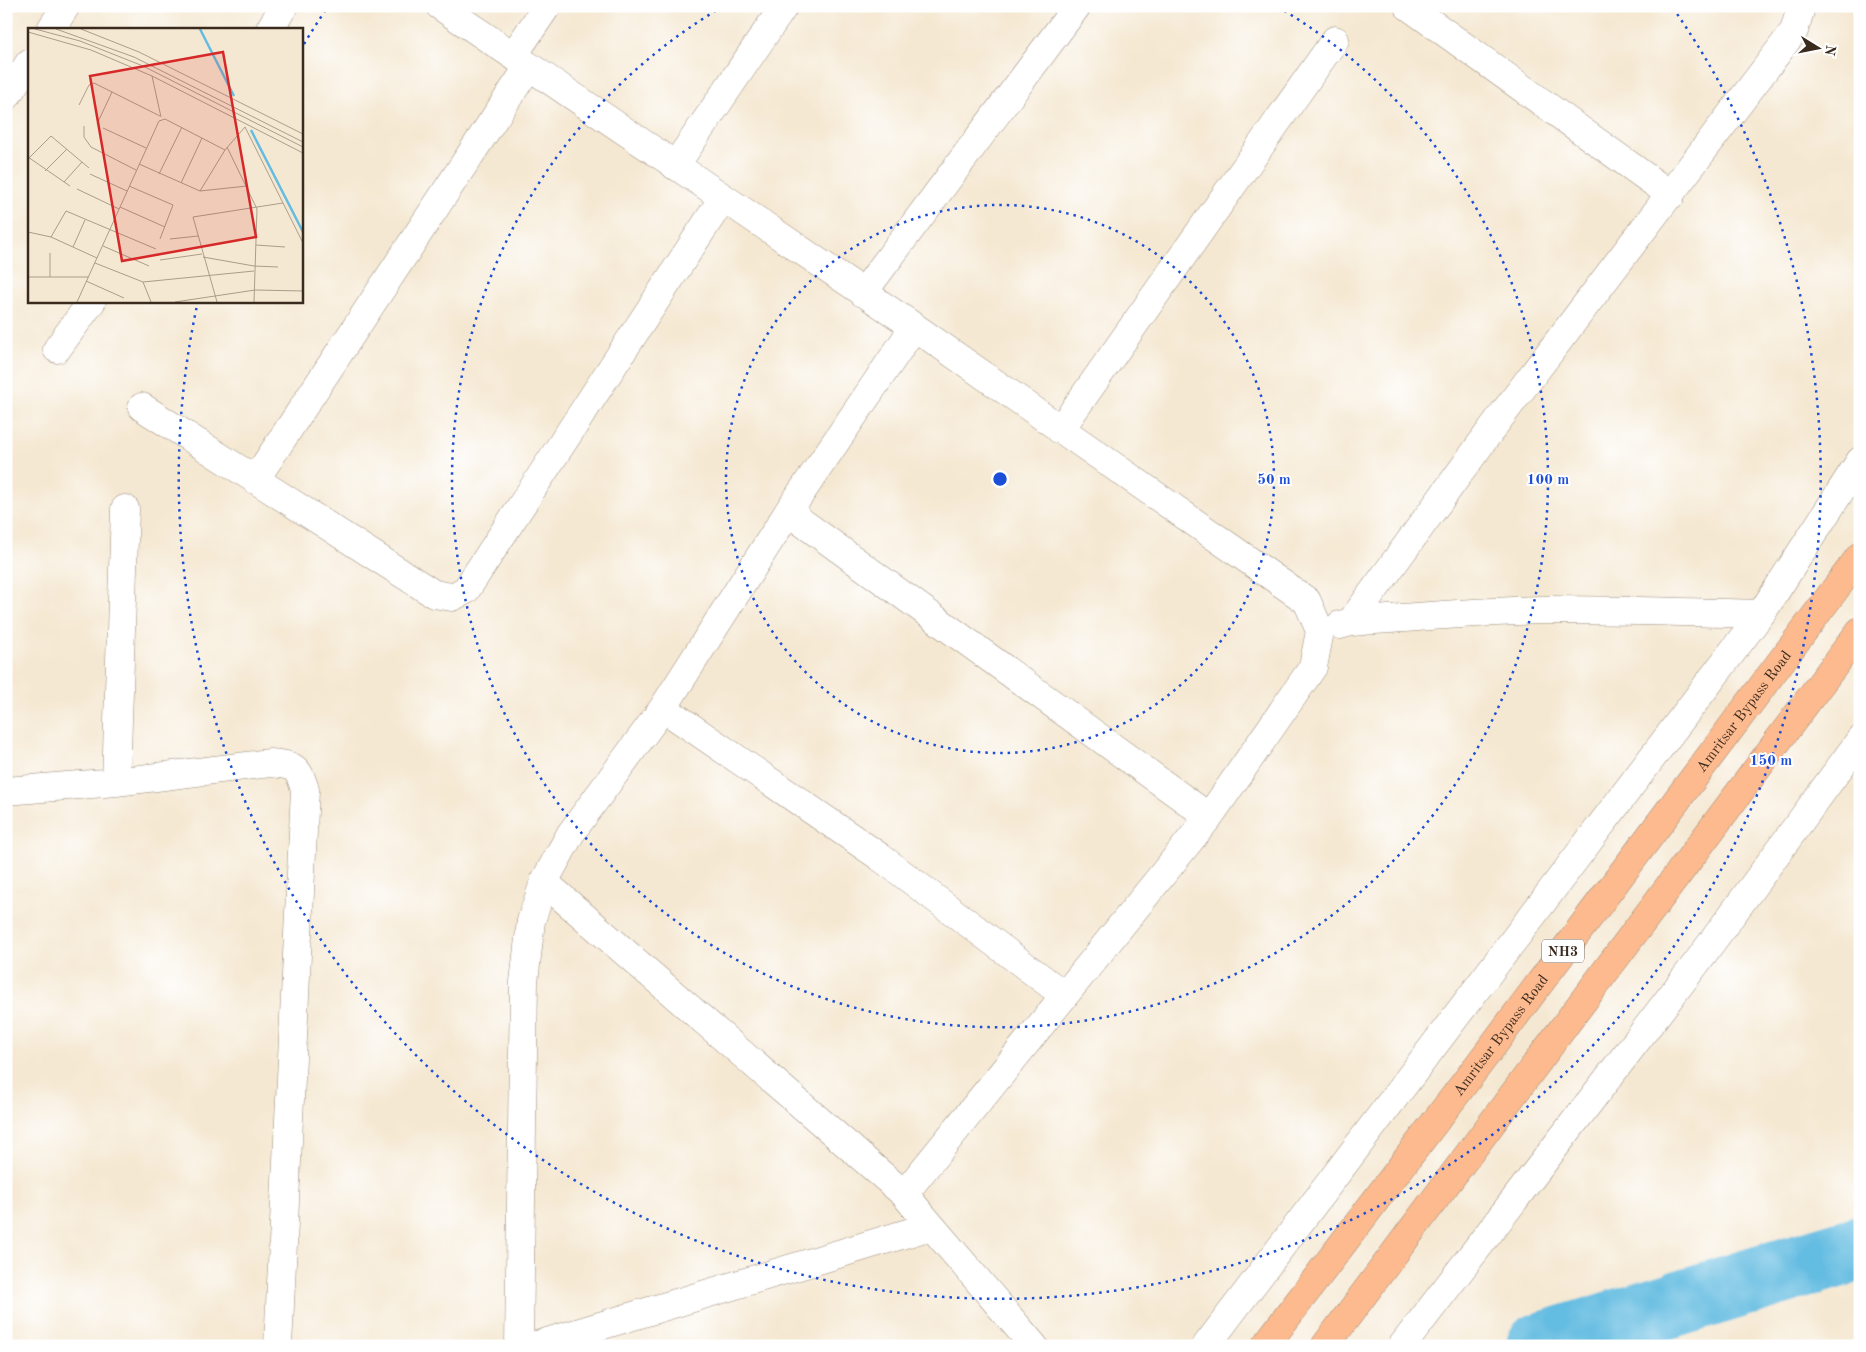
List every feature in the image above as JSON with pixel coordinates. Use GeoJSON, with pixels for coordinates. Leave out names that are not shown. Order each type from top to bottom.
{"type":"FeatureCollection","features":[{"type":"Feature","properties":{"kind":"highway","name":"Amritsar Bypass Road"},"geometry":{"type":"LineString","coordinates":[[1265,1346],[1860,556]]}},
{"type":"Feature","properties":{"kind":"highway"},"geometry":{"type":"LineString","coordinates":[[1325,1346],[1860,631]]}},
{"type":"Feature","properties":{"kind":"street"},"geometry":{"type":"LineString","coordinates":[[52,28],[66,6]]}},
{"type":"Feature","properties":{"kind":"street"},"geometry":{"type":"LineString","coordinates":[[271,28],[284,6]]}},
{"type":"Feature","properties":{"kind":"street"},"geometry":{"type":"LineString","coordinates":[[440,6],[916,328],[1307,601],[1320,631],[1313,667],[1209,817],[904,1194]]}},
{"type":"Feature","properties":{"kind":"street"},"geometry":{"type":"LineString","coordinates":[[255,480],[521,61],[547,6]]}},
{"type":"Feature","properties":{"kind":"street"},"geometry":{"type":"LineString","coordinates":[[675,166],[784,6]]}},
{"type":"Feature","properties":{"kind":"street"},"geometry":{"type":"LineString","coordinates":[[863,293],[1077,6]]}},
{"type":"Feature","properties":{"kind":"street"},"geometry":{"type":"LineString","coordinates":[[1408,6],[1671,195]]}},
{"type":"Feature","properties":{"kind":"street"},"geometry":{"type":"LineString","coordinates":[[1351,622],[1499,419],[1794,31],[1800,11],[1799,6]]}},
{"type":"Feature","properties":{"kind":"street"},"geometry":{"type":"LineString","coordinates":[[1060,430],[1335,40]]}},
{"type":"Feature","properties":{"kind":"street"},"geometry":{"type":"LineString","coordinates":[[6,97],[28,64]]}},
{"type":"Feature","properties":{"kind":"street"},"geometry":{"type":"LineString","coordinates":[[142,408],[434,594],[452,597],[466,590],[723,198]]}},
{"type":"Feature","properties":{"kind":"street"},"geometry":{"type":"LineString","coordinates":[[57,349],[91,302]]}},
{"type":"Feature","properties":{"kind":"street"},"geometry":{"type":"LineString","coordinates":[[519,1346],[524,982],[531,921],[544,882],[572,833],[663,708],[788,512],[914,327],[916,328]]}},
{"type":"Feature","properties":{"kind":"street"},"geometry":{"type":"LineString","coordinates":[[1206,1346],[1761,614],[1860,461]]}},
{"type":"Feature","properties":{"kind":"street"},"geometry":{"type":"LineString","coordinates":[[116,782],[125,509]]}},
{"type":"Feature","properties":{"kind":"street"},"geometry":{"type":"LineString","coordinates":[[788,512],[1209,817]]}},
{"type":"Feature","properties":{"kind":"street"},"geometry":{"type":"LineString","coordinates":[[1320,631],[1351,622],[1457,613],[1547,610],[1659,610],[1761,614]]}},
{"type":"Feature","properties":{"kind":"street"},"geometry":{"type":"LineString","coordinates":[[663,708],[880,857],[1064,995]]}},
{"type":"Feature","properties":{"kind":"street"},"geometry":{"type":"LineString","coordinates":[[1402,1346],[1698,961],[1860,740]]}},
{"type":"Feature","properties":{"kind":"street"},"geometry":{"type":"LineString","coordinates":[[6,791],[116,782],[270,763],[288,764],[300,773],[304,790],[278,1346]]}},
{"type":"Feature","properties":{"kind":"street"},"geometry":{"type":"LineString","coordinates":[[544,882],[904,1194],[1034,1346]]}},
{"type":"Feature","properties":{"kind":"street"},"geometry":{"type":"LineString","coordinates":[[534,1346],[931,1226]]}},
{"type":"Feature","properties":{"kind":"waterway"},"geometry":{"type":"LineString","coordinates":[[1539,1346],[1860,1248]]}}]}
